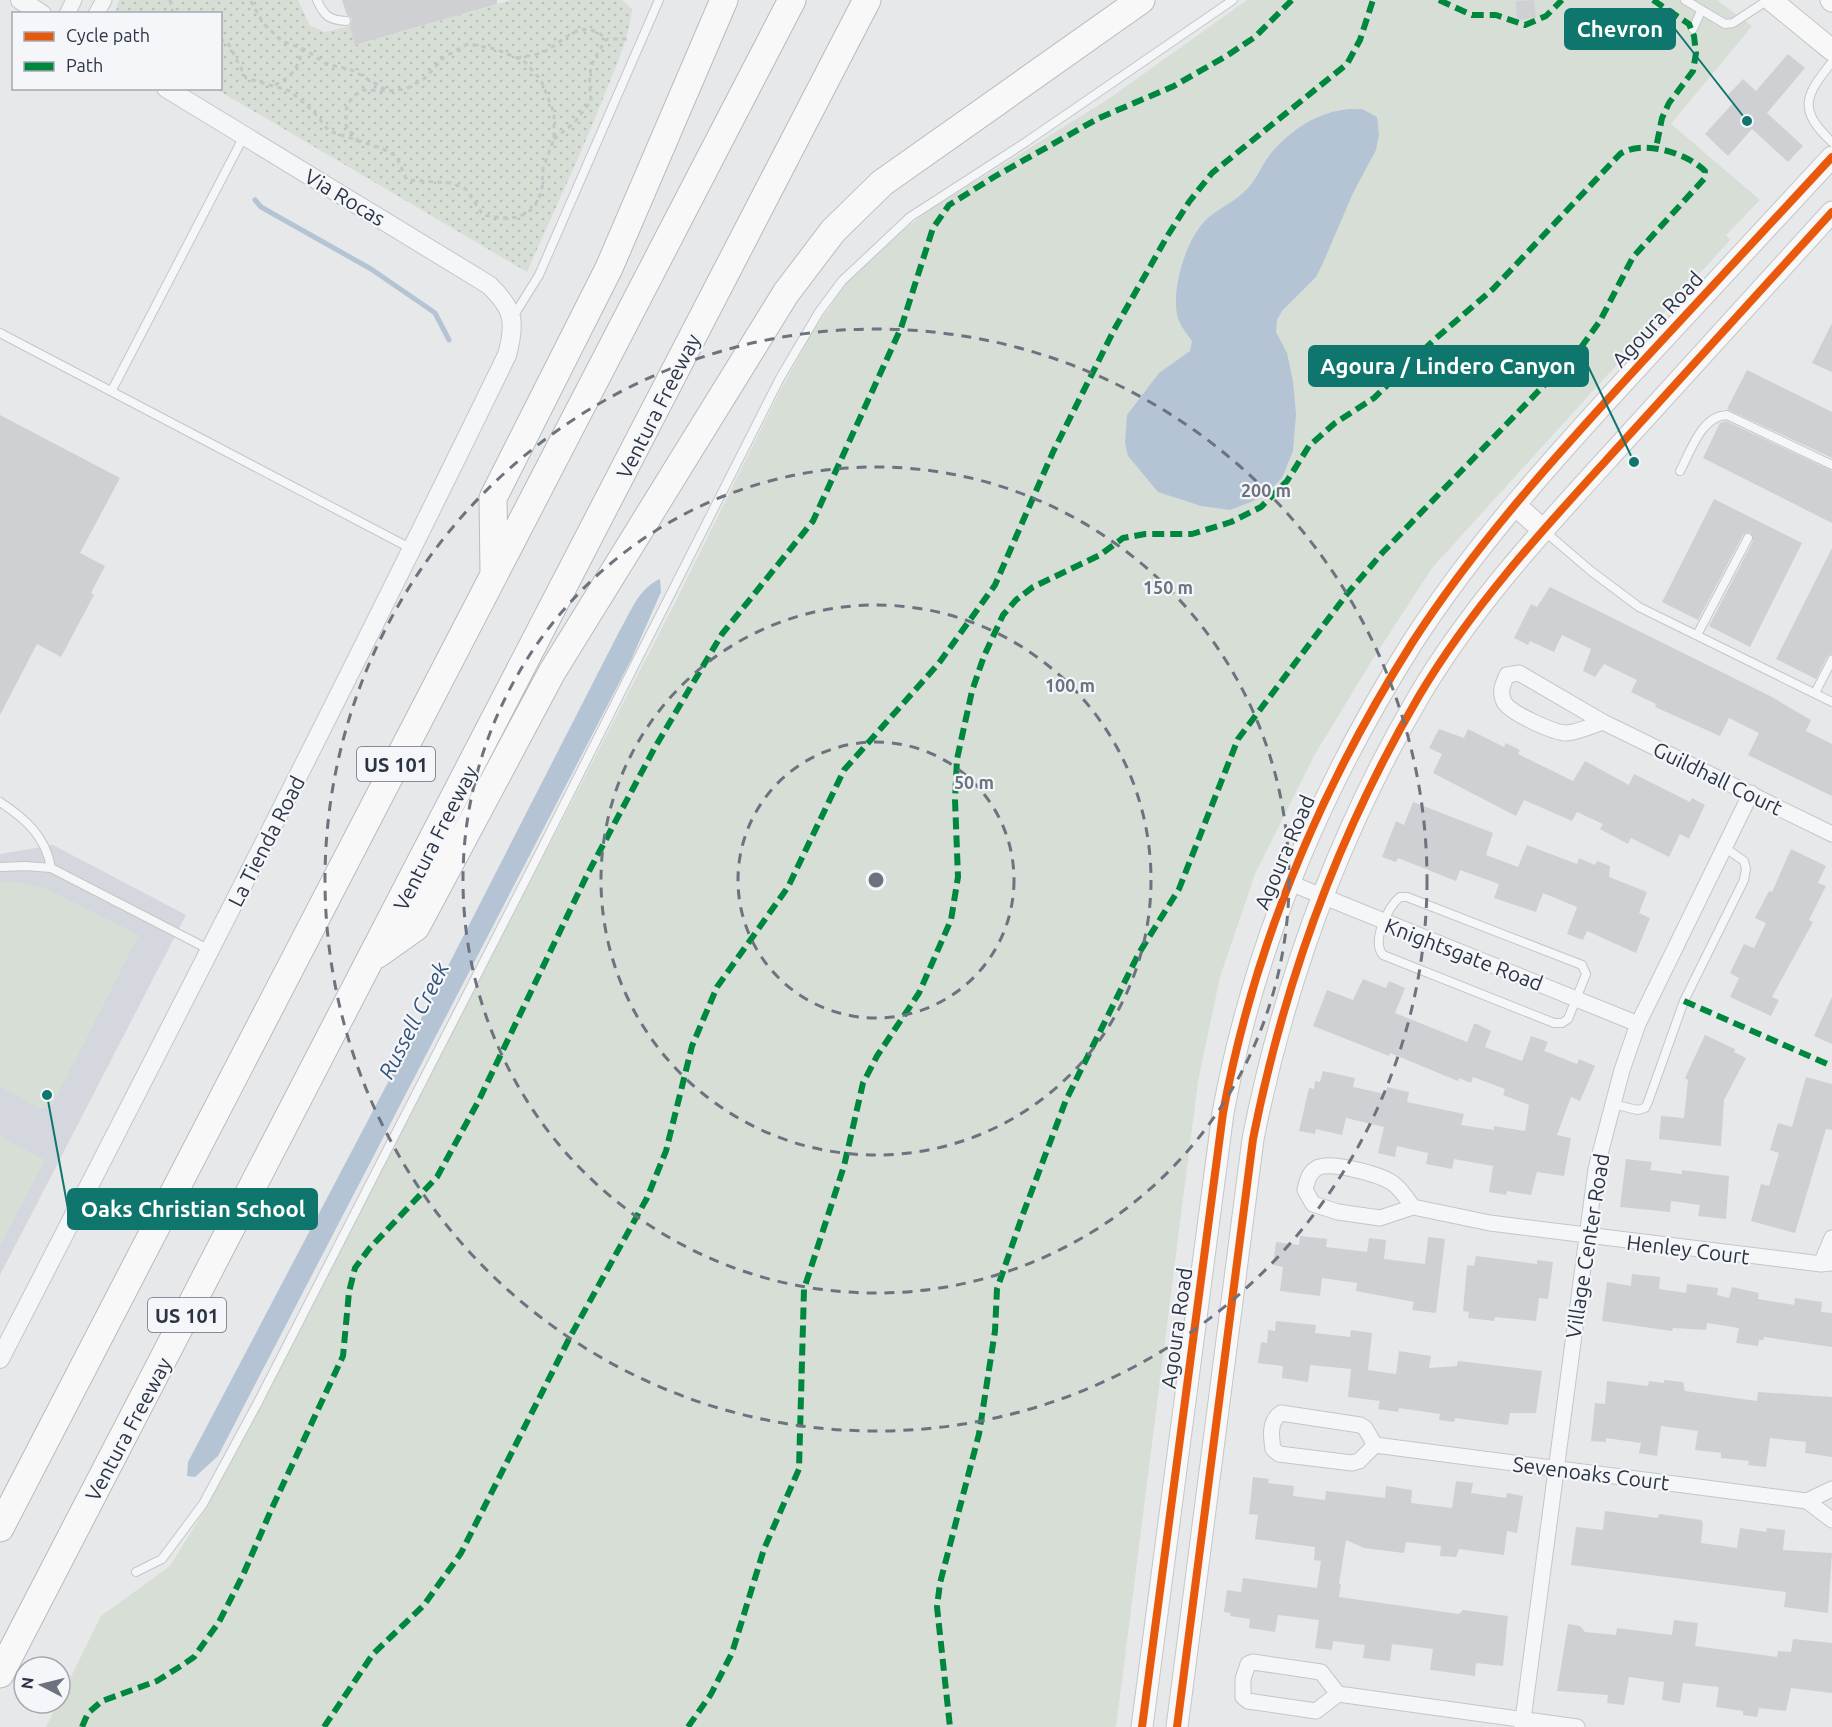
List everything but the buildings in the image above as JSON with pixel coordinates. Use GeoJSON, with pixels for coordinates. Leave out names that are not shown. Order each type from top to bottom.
{"type":"FeatureCollection","features":[{"type":"Feature","properties":{"kind":"highway"},"geometry":{"type":"LineString","coordinates":[[494,574],[493,498],[609,267],[724,0]]}},
{"type":"Feature","properties":{"kind":"highway","name":"US 101"},"geometry":{"type":"LineString","coordinates":[[0,1528],[792,0]]}},
{"type":"Feature","properties":{"kind":"highway","name":"Ventura Freeway"},"geometry":{"type":"LineString","coordinates":[[0,1674],[374,956],[867,0]]}},
{"type":"Feature","properties":{"kind":"highway"},"geometry":{"type":"LineString","coordinates":[[374,956],[416,927],[552,672],[786,292],[832,231],[882,183],[1141,0]]}},
{"type":"Feature","properties":{"kind":"main road"},"geometry":{"type":"LineString","coordinates":[[1770,0],[1832,50]]}},
{"type":"Feature","properties":{"kind":"main road","name":"Agoura Road"},"geometry":{"type":"LineString","coordinates":[[1142,1727],[1223,1113],[1236,1043],[1257,969],[1327,795],[1367,718],[1413,642],[1515,505],[1600,407],[1832,157]]}},
{"type":"Feature","properties":{"kind":"main road"},"geometry":{"type":"LineString","coordinates":[[1177,1727],[1253,1139],[1268,1064],[1286,999],[1321,896],[1371,786],[1420,695],[1484,602],[1542,530],[1832,212]]}},
{"type":"Feature","properties":{"kind":"main road"},"geometry":{"type":"LineString","coordinates":[[1515,505],[1542,530]]}},
{"type":"Feature","properties":{"kind":"street"},"geometry":{"type":"LineString","coordinates":[[20,0],[39,12]]}},
{"type":"Feature","properties":{"kind":"street","name":"Via Rocas"},"geometry":{"type":"LineString","coordinates":[[169,90],[489,285],[503,298],[513,317]]}},
{"type":"Feature","properties":{"kind":"street","name":"La Tienda Road"},"geometry":{"type":"LineString","coordinates":[[0,1359],[211,950],[413,550],[507,355],[512,336],[513,317]]}},
{"type":"Feature","properties":{"kind":"street","name":"Guildhall Court"},"geometry":{"type":"LineString","coordinates":[[1603,722],[1569,733],[1558,732],[1514,712],[1504,702],[1501,688],[1507,675],[1519,673],[1603,722],[1832,834]]}},
{"type":"Feature","properties":{"kind":"street","name":"Village Center Road"},"geometry":{"type":"LineString","coordinates":[[1522,1724],[1596,1169],[1638,1024],[1751,793]]}},
{"type":"Feature","properties":{"kind":"street","name":"Knightsgate Road"},"geometry":{"type":"LineString","coordinates":[[1290,883],[1638,1024]]}},
{"type":"Feature","properties":{"kind":"street"},"geometry":{"type":"LineString","coordinates":[[1331,1166],[1366,1172],[1394,1184],[1413,1207],[1380,1218],[1338,1212],[1313,1204],[1305,1190],[1308,1176],[1318,1167],[1331,1166]]}},
{"type":"Feature","properties":{"kind":"street","name":"Henley Court"},"geometry":{"type":"LineString","coordinates":[[1413,1207],[1490,1223],[1827,1264],[1832,1238]]}},
{"type":"Feature","properties":{"kind":"street"},"geometry":{"type":"LineString","coordinates":[[1281,1413],[1360,1425],[1365,1428],[1375,1445],[1359,1461],[1352,1463],[1278,1454],[1273,1449],[1271,1431],[1276,1416],[1281,1413]]}},
{"type":"Feature","properties":{"kind":"street","name":"Sevenoaks Court"},"geometry":{"type":"LineString","coordinates":[[1375,1445],[1807,1501],[1832,1520]]}},
{"type":"Feature","properties":{"kind":"street"},"geometry":{"type":"LineString","coordinates":[[1807,1501],[1832,1489]]}},
{"type":"Feature","properties":{"kind":"street"},"geometry":{"type":"LineString","coordinates":[[1338,1694],[1316,1711],[1248,1701],[1244,1697],[1243,1679],[1248,1664],[1253,1662],[1321,1672],[1338,1694],[1522,1724],[1577,1727]]}},
{"type":"Feature","properties":{"kind":"lane"},"geometry":{"type":"LineString","coordinates":[[317,0],[322,12],[331,20],[346,21]]}},
{"type":"Feature","properties":{"kind":"lane"},"geometry":{"type":"LineString","coordinates":[[513,317],[539,275],[659,0]]}},
{"type":"Feature","properties":{"kind":"lane"},"geometry":{"type":"LineString","coordinates":[[136,1572],[162,1559],[202,1504],[251,1415],[545,844],[780,378],[819,312],[842,281],[910,217],[1026,142],[1233,0]]}},
{"type":"Feature","properties":{"kind":"lane"},"geometry":{"type":"LineString","coordinates":[[1685,0],[1725,24],[1733,23],[1770,0]]}},
{"type":"Feature","properties":{"kind":"lane"},"geometry":{"type":"LineString","coordinates":[[1693,29],[1701,11]]}},
{"type":"Feature","properties":{"kind":"lane"},"geometry":{"type":"LineString","coordinates":[[1832,62],[1809,91],[1808,112],[1816,127],[1832,142]]}},
{"type":"Feature","properties":{"kind":"lane"},"geometry":{"type":"LineString","coordinates":[[112,390],[244,136]]}},
{"type":"Feature","properties":{"kind":"lane"},"geometry":{"type":"LineString","coordinates":[[0,333],[413,550]]}},
{"type":"Feature","properties":{"kind":"lane"},"geometry":{"type":"LineString","coordinates":[[1680,471],[1707,422],[1717,415],[1727,415],[1832,465]]}},
{"type":"Feature","properties":{"kind":"lane"},"geometry":{"type":"LineString","coordinates":[[1542,530],[1591,572],[1639,607],[1832,702]]}},
{"type":"Feature","properties":{"kind":"lane"},"geometry":{"type":"LineString","coordinates":[[1697,635],[1748,538]]}},
{"type":"Feature","properties":{"kind":"lane"},"geometry":{"type":"LineString","coordinates":[[1815,693],[1832,660]]}},
{"type":"Feature","properties":{"kind":"lane"},"geometry":{"type":"LineString","coordinates":[[0,802],[41,836],[49,853],[51,868]]}},
{"type":"Feature","properties":{"kind":"lane"},"geometry":{"type":"LineString","coordinates":[[1613,1104],[1637,1110],[1645,1108],[1648,1102],[1684,1001],[1744,879],[1746,869],[1744,861],[1724,847]]}},
{"type":"Feature","properties":{"kind":"lane"},"geometry":{"type":"LineString","coordinates":[[0,867],[51,868],[211,950]]}},
{"type":"Feature","properties":{"kind":"lane"},"geometry":{"type":"LineString","coordinates":[[1407,897],[1582,965],[1586,974],[1578,998],[1568,1018],[1562,1023],[1554,1023],[1383,955],[1378,950],[1378,943],[1384,922],[1396,900],[1407,897]]}},
{"type":"Feature","properties":{"kind":"path"},"geometry":{"type":"LineString","coordinates":[[250,0],[263,23],[282,41],[302,49],[326,64],[352,70],[388,91]]}},
{"type":"Feature","properties":{"kind":"path"},"geometry":{"type":"LineString","coordinates":[[517,58],[542,53],[563,37],[583,30],[599,32],[607,39],[627,38],[640,42]]}},
{"type":"Feature","properties":{"kind":"path"},"geometry":{"type":"LineString","coordinates":[[554,139],[574,123],[591,101],[589,81],[592,60],[607,39]]}},
{"type":"Feature","properties":{"kind":"path"},"geometry":{"type":"LineString","coordinates":[[222,40],[228,43],[246,78],[290,91],[314,112],[329,131],[360,143],[381,148],[396,156],[407,180],[459,186],[466,189],[483,214],[502,218],[519,217],[534,208],[542,191],[543,168],[554,139],[554,113],[541,80],[524,61],[496,49],[468,44],[444,57],[425,78],[406,89],[363,90],[352,97],[346,110],[346,126],[360,143]]}},
{"type":"Feature","properties":{"kind":"path"},"geometry":{"type":"LineString","coordinates":[[274,86],[290,77],[300,62],[302,49]]}},
{"type":"Feature","properties":{"kind":"shaded area"},"geometry":{"type":"Polygon","coordinates":[[[119,0],[298,0],[310,26],[325,32],[350,26],[356,45],[512,0],[622,0],[632,9],[625,41],[614,71],[527,272],[218,90],[222,90],[222,12],[116,12],[119,0]]]}},
{"type":"Feature","properties":{"kind":"shaded area"},"geometry":{"type":"Polygon","coordinates":[[[1247,0],[1717,0],[1752,26],[1671,124],[1760,200],[1726,235],[1730,240],[1432,568],[1315,754],[1255,874],[1220,977],[1198,1081],[1116,1727],[46,1727],[52,1715],[72,1715],[72,1675],[101,1616],[170,1566],[206,1508],[677,599],[779,393],[812,333],[849,279],[878,250],[928,211],[1107,100],[1247,0]]]}},
{"type":"Feature","properties":{"kind":"shaded area"},"geometry":{"type":"Polygon","coordinates":[[[53,845],[186,915],[0,1275],[0,854],[53,845]]]}},
{"type":"Feature","properties":{"kind":"shaded area"},"geometry":{"type":"Polygon","coordinates":[[[11,881],[45,888],[139,935],[53,1104],[41,1109],[0,1087],[0,882],[11,881]]]}},
{"type":"Feature","properties":{"kind":"shaded area"},"geometry":{"type":"Polygon","coordinates":[[[0,1136],[45,1160],[0,1246],[0,1136]]]}},
{"type":"Feature","properties":{"kind":"water"},"geometry":{"type":"Polygon","coordinates":[[[1349,109],[1362,109],[1377,117],[1379,135],[1376,150],[1353,193],[1316,277],[1282,311],[1277,320],[1276,332],[1287,353],[1293,381],[1296,414],[1293,451],[1282,478],[1258,499],[1230,510],[1201,506],[1158,492],[1128,456],[1125,443],[1127,415],[1159,373],[1190,351],[1192,341],[1179,321],[1176,298],[1180,270],[1190,243],[1208,218],[1249,187],[1272,152],[1288,136],[1316,118],[1349,109]]]}},
{"type":"Feature","properties":{"kind":"water"},"geometry":{"type":"Polygon","coordinates":[[[660,579],[661,592],[632,658],[218,1456],[195,1477],[187,1476],[188,1462],[405,1050],[620,630],[641,594],[660,579]]]}},
{"type":"Feature","properties":{"kind":"waterway"},"geometry":{"type":"LineString","coordinates":[[255,200],[261,207],[371,269],[435,313],[449,340]]}},
{"type":"Feature","properties":{"kind":"marked path"},"geometry":{"type":"LineString","coordinates":[[82,1727],[88,1713],[102,1701],[157,1681],[194,1657],[219,1622],[243,1575],[343,1356],[349,1292],[355,1268],[369,1249],[437,1177],[478,1102],[587,875],[654,749],[722,634],[813,521],[901,328],[933,228],[949,205],[1099,118],[1174,86],[1228,55],[1255,37],[1292,0]]}},
{"type":"Feature","properties":{"kind":"marked path"},"geometry":{"type":"LineString","coordinates":[[324,1727],[373,1654],[424,1605],[461,1553],[570,1337],[647,1198],[666,1151],[692,1046],[717,987],[788,887],[844,770],[939,663],[995,585],[1053,452],[1114,330],[1168,235],[1189,202],[1212,173],[1347,64],[1360,40],[1373,0]]}},
{"type":"Feature","properties":{"kind":"marked path"},"geometry":{"type":"LineString","coordinates":[[1439,0],[1472,15],[1496,15],[1525,25],[1546,16],[1562,0]]}},
{"type":"Feature","properties":{"kind":"marked path"},"geometry":{"type":"LineString","coordinates":[[1653,0],[1689,24],[1694,36],[1696,53],[1693,71],[1669,103],[1662,118],[1656,148]]}},
{"type":"Feature","properties":{"kind":"marked path"},"geometry":{"type":"LineString","coordinates":[[688,1727],[711,1694],[732,1653],[764,1549],[799,1469],[804,1289],[844,1166],[863,1083],[877,1056],[919,993],[951,920],[958,877],[955,800],[957,759],[972,691],[984,656],[1003,615],[1016,600],[1033,587],[1100,555],[1123,538],[1145,534],[1192,534],[1231,522],[1261,507],[1287,481],[1309,446],[1335,423],[1374,398],[1434,340],[1493,289],[1620,154],[1629,150],[1652,148],[1687,159],[1705,171],[1704,179],[1633,257],[1600,321],[1582,346],[1383,552],[1347,594],[1238,739],[1179,889],[1139,953],[1066,1100],[997,1289],[995,1331],[979,1434],[940,1583],[937,1607],[950,1727]]}},
{"type":"Feature","properties":{"kind":"marked path"},"geometry":{"type":"LineString","coordinates":[[1684,1001],[1832,1066]]}},
{"type":"Feature","properties":{"kind":"cycle path"},"geometry":{"type":"LineString","coordinates":[[1142,1727],[1223,1113],[1236,1051],[1272,929],[1320,811],[1348,754],[1412,643],[1492,532],[1582,428],[1832,157]]}},
{"type":"Feature","properties":{"kind":"cycle path"},"geometry":{"type":"LineString","coordinates":[[1177,1727],[1253,1139],[1281,1023],[1298,967],[1339,856],[1363,801],[1419,696],[1488,596],[1567,504],[1832,212]]}},
{"type":"Feature","properties":{"kind":"place","name":"Chevron"},"geometry":{"type":"Point","coordinates":[1747,121]}},
{"type":"Feature","properties":{"kind":"place","name":"Agoura / Lindero Canyon"},"geometry":{"type":"Point","coordinates":[1634,462]}},
{"type":"Feature","properties":{"kind":"place","name":"Oaks Christian School"},"geometry":{"type":"Point","coordinates":[47,1095]}},
{"type":"Feature","properties":{"kind":"water label","name":"Russell Creek"},"geometry":{"type":"Point","coordinates":[413,1020]}}]}
